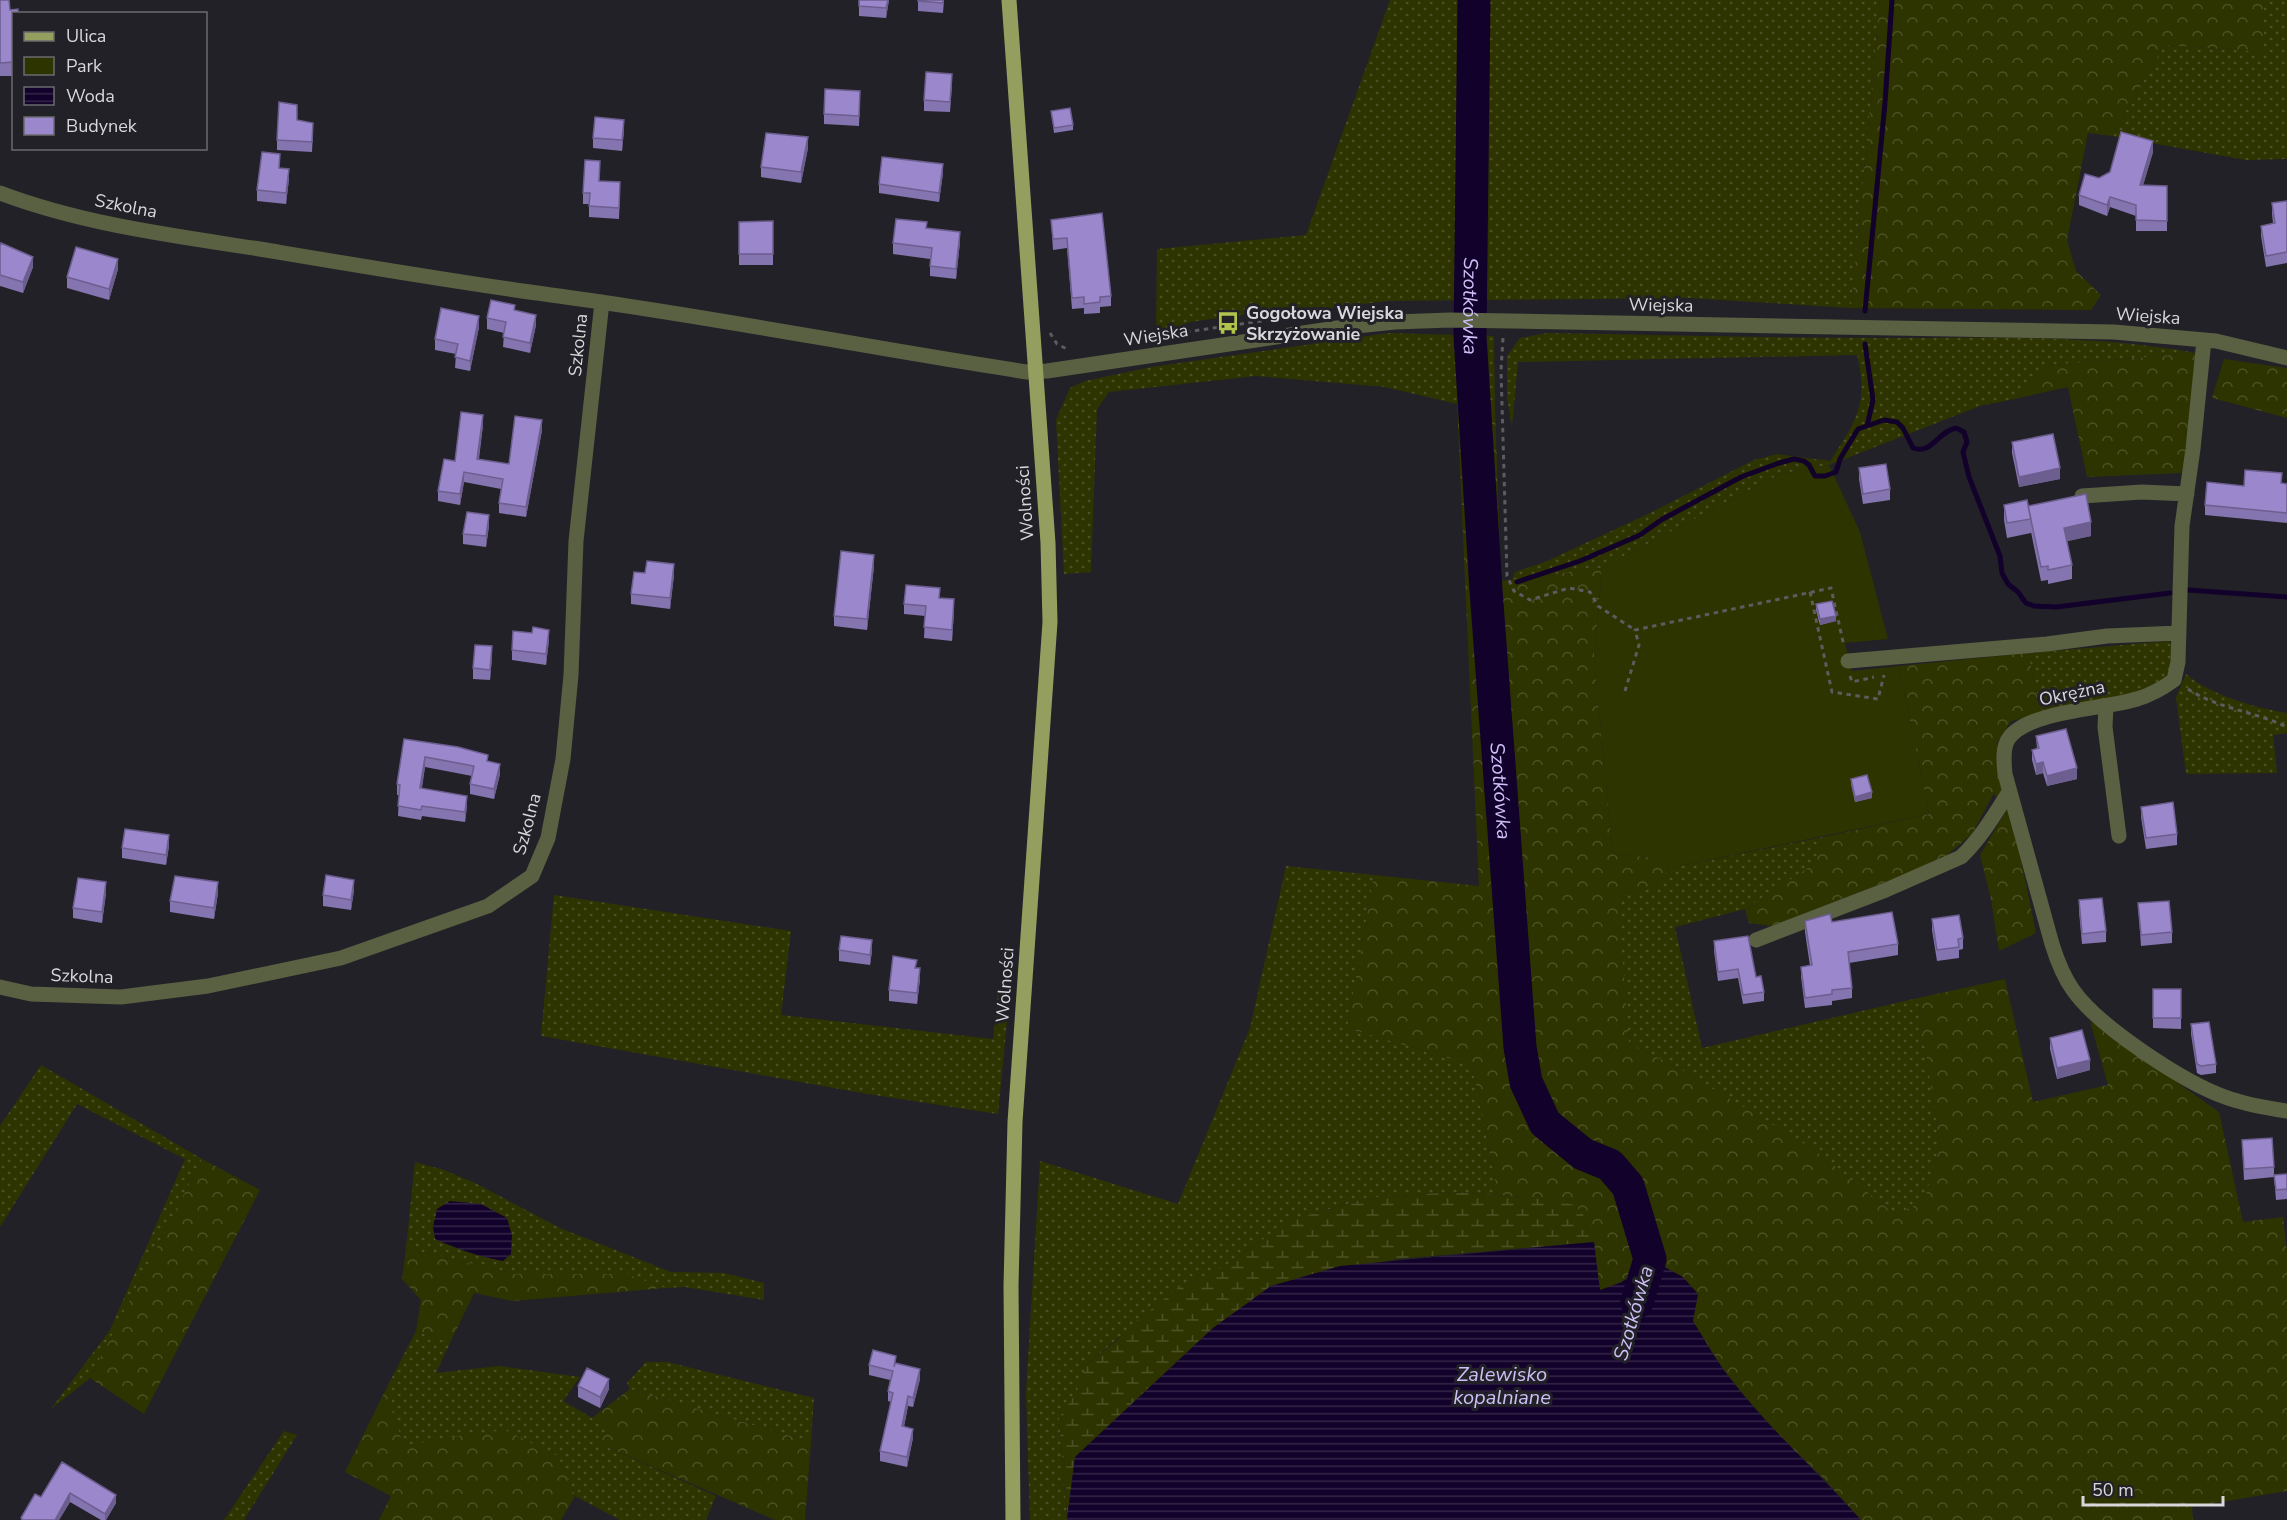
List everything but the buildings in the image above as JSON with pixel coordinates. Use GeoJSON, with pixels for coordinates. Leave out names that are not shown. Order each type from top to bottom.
{"type":"FeatureCollection","features":[{"type":"Feature","properties":{"kind":"main road","name":"Wolności"},"geometry":{"type":"LineString","coordinates":[[1009,0],[1048,543],[1050,622],[1015,1122],[1011,1287],[1013,1520]]}},
{"type":"Feature","properties":{"kind":"street","name":"Szkolna"},"geometry":{"type":"LineString","coordinates":[[0,193],[36,206],[112,225],[425,277],[602,302],[1036,372]]}},
{"type":"Feature","properties":{"kind":"street","name":"Szkolna"},"geometry":{"type":"LineString","coordinates":[[0,987],[31,994],[121,997],[208,986],[341,958],[488,906],[532,876],[548,838],[563,759],[572,675],[576,541],[602,302]]}},
{"type":"Feature","properties":{"kind":"street","name":"Wiejska"},"geometry":{"type":"LineString","coordinates":[[1036,372],[1337,328],[1395,322],[1449,320],[2094,332],[2204,340],[2287,358]]}},
{"type":"Feature","properties":{"kind":"street"},"geometry":{"type":"LineString","coordinates":[[2174,680],[2178,662],[2182,526],[2204,340]]}},
{"type":"Feature","properties":{"kind":"street"},"geometry":{"type":"LineString","coordinates":[[2082,496],[2142,492],[2187,494]]}},
{"type":"Feature","properties":{"kind":"street"},"geometry":{"type":"LineString","coordinates":[[1848,661],[2047,644],[2107,636],[2179,633]]}},
{"type":"Feature","properties":{"kind":"street","name":"Okrężna"},"geometry":{"type":"LineString","coordinates":[[2174,680],[2139,699],[2049,716],[2022,725],[2008,739],[2004,758],[2009,792],[2059,966],[2072,989],[2090,1010],[2147,1054],[2207,1089],[2225,1097],[2287,1111]]}},
{"type":"Feature","properties":{"kind":"street"},"geometry":{"type":"LineString","coordinates":[[2106,706],[2105,727],[2119,836]]}},
{"type":"Feature","properties":{"kind":"street"},"geometry":{"type":"LineString","coordinates":[[1756,940],[1887,890],[1961,856],[1982,833],[2009,792]]}},
{"type":"Feature","properties":{"kind":"path"},"geometry":{"type":"LineString","coordinates":[[1499,321],[1507,576],[1514,591],[1530,600],[1569,588],[1590,592],[1598,606],[1635,630],[1639,645],[1625,691]]}},
{"type":"Feature","properties":{"kind":"path"},"geometry":{"type":"LineString","coordinates":[[1635,630],[1810,592],[1832,588],[1852,682],[1884,675],[1878,699],[1833,692],[1810,592]]}},
{"type":"Feature","properties":{"kind":"path"},"geometry":{"type":"LineString","coordinates":[[2174,680],[2199,696],[2259,715],[2287,727]]}},
{"type":"Feature","properties":{"kind":"green space"},"geometry":{"type":"Polygon","coordinates":[[[1390,0],[1880,0],[1851,308],[1689,298],[1387,301],[1309,311],[1278,310],[1190,322],[1156,335],[1157,249],[1306,235],[1390,0]]]}},
{"type":"Feature","properties":{"kind":"green space"},"geometry":{"type":"Polygon","coordinates":[[[1880,0],[2264,0],[2264,52],[2164,45],[2112,136],[2088,133],[2067,240],[2076,271],[2101,295],[2091,310],[1851,308],[1880,0]]]}},
{"type":"Feature","properties":{"kind":"green space"},"geometry":{"type":"Polygon","coordinates":[[[2264,0],[2287,0],[2287,159],[2246,160],[2112,136],[2164,45],[2264,52],[2264,0]]]}},
{"type":"Feature","properties":{"kind":"green space"},"geometry":{"type":"Polygon","coordinates":[[[1388,333],[1494,336],[1495,410],[1457,404],[1385,387],[1256,376],[1109,392],[1097,409],[1091,572],[1064,574],[1056,420],[1070,388],[1085,381],[1151,367],[1388,333]]]}},
{"type":"Feature","properties":{"kind":"green space"},"geometry":{"type":"Polygon","coordinates":[[[1547,333],[1799,338],[2040,338],[2119,343],[2196,353],[2051,365],[2019,398],[1980,406],[1829,465],[1780,474],[1602,568],[1512,580],[1515,572],[1545,562],[1648,514],[1754,460],[1777,454],[1830,461],[1853,423],[1861,399],[1862,386],[1857,355],[1518,362],[1512,427],[1507,397],[1507,356],[1520,338],[1547,333]]]}},
{"type":"Feature","properties":{"kind":"green space"},"geometry":{"type":"Polygon","coordinates":[[[2196,353],[2187,452],[2181,473],[2087,477],[2068,387],[2019,398],[2051,365],[2196,353]]]}},
{"type":"Feature","properties":{"kind":"green space"},"geometry":{"type":"Polygon","coordinates":[[[2224,359],[2287,368],[2287,418],[2212,398],[2224,359]]]}},
{"type":"Feature","properties":{"kind":"green space"},"geometry":{"type":"Polygon","coordinates":[[[1457,404],[1495,410],[1501,581],[1602,568],[1594,659],[1613,854],[1649,857],[1670,868],[1656,885],[1618,898],[1629,1043],[1682,1070],[1813,1149],[1896,1215],[1924,1201],[1940,1147],[1918,998],[2005,979],[2033,1102],[2108,1085],[2090,1021],[2219,1112],[2243,1222],[2283,1217],[2287,1251],[2287,1491],[2192,1507],[2193,1520],[1861,1520],[1824,1479],[1775,1431],[1729,1378],[1692,1321],[1698,1294],[1649,1259],[1622,1282],[1599,1291],[1594,1242],[1598,1233],[1575,1206],[1536,1198],[1498,1195],[1472,1065],[1347,1028],[1374,875],[1479,886],[1457,404]]]}},
{"type":"Feature","properties":{"kind":"green space"},"geometry":{"type":"Polygon","coordinates":[[[1829,465],[1860,532],[1888,639],[1845,643],[1852,671],[1899,666],[1929,814],[1670,868],[1649,857],[1613,854],[1594,659],[1602,568],[1780,474],[1829,465]]]}},
{"type":"Feature","properties":{"kind":"green space"},"geometry":{"type":"Polygon","coordinates":[[[2169,641],[2172,650],[2171,666],[2167,676],[2160,684],[2121,699],[2042,714],[2028,653],[2169,641]]]}},
{"type":"Feature","properties":{"kind":"green space"},"geometry":{"type":"Polygon","coordinates":[[[2028,653],[2042,714],[2011,721],[1997,743],[2036,933],[1999,951],[1991,899],[1980,855],[2005,813],[1994,793],[1972,834],[1947,855],[1904,875],[1772,926],[1749,923],[1745,909],[1814,864],[1823,837],[1929,814],[1899,666],[2028,653]]]}},
{"type":"Feature","properties":{"kind":"green space"},"geometry":{"type":"Polygon","coordinates":[[[2186,674],[2196,682],[2234,700],[2287,713],[2287,733],[2273,735],[2277,773],[2186,774],[2176,697],[2186,674]]]}},
{"type":"Feature","properties":{"kind":"green space"},"geometry":{"type":"Polygon","coordinates":[[[1823,837],[1815,864],[1745,909],[1675,927],[1702,1048],[1918,998],[1940,1147],[1924,1201],[1896,1215],[1837,1168],[1682,1070],[1629,1043],[1617,898],[1656,885],[1670,868],[1823,837]]]}},
{"type":"Feature","properties":{"kind":"green space"},"geometry":{"type":"Polygon","coordinates":[[[1286,866],[1374,875],[1347,1028],[1472,1065],[1498,1195],[1454,1192],[1367,1198],[1289,1221],[1222,1268],[1178,1288],[1086,1365],[1077,1393],[1059,1418],[1067,1520],[1030,1520],[1026,1392],[1040,1161],[1178,1204],[1250,1028],[1286,866]]]}},
{"type":"Feature","properties":{"kind":"green space"},"geometry":{"type":"Polygon","coordinates":[[[554,895],[791,931],[781,1015],[993,1039],[998,990],[1010,991],[998,1114],[868,1094],[541,1036],[554,895]]]}},
{"type":"Feature","properties":{"kind":"green space"},"geometry":{"type":"Polygon","coordinates":[[[41,1065],[202,1159],[90,1378],[51,1409],[110,1330],[185,1159],[77,1104],[0,1227],[0,1126],[41,1065]]]}},
{"type":"Feature","properties":{"kind":"green space"},"geometry":{"type":"Polygon","coordinates":[[[202,1159],[260,1190],[144,1414],[90,1378],[202,1159]]]}},
{"type":"Feature","properties":{"kind":"green space"},"geometry":{"type":"Polygon","coordinates":[[[415,1162],[444,1170],[475,1183],[560,1228],[671,1272],[724,1273],[764,1283],[764,1300],[685,1287],[665,1288],[626,1274],[515,1274],[406,1248],[415,1162]]]}},
{"type":"Feature","properties":{"kind":"green space"},"geometry":{"type":"Polygon","coordinates":[[[1454,1192],[1536,1198],[1575,1205],[1598,1233],[1594,1242],[1397,1259],[1271,1286],[1213,1328],[1075,1457],[1067,1517],[1059,1418],[1076,1393],[1086,1365],[1133,1324],[1178,1288],[1222,1268],[1289,1221],[1367,1198],[1454,1192]]]}},
{"type":"Feature","properties":{"kind":"green space"},"geometry":{"type":"Polygon","coordinates":[[[406,1248],[515,1274],[626,1274],[665,1288],[512,1301],[474,1293],[450,1343],[416,1331],[421,1300],[402,1279],[406,1248]]]}},
{"type":"Feature","properties":{"kind":"green space"},"geometry":{"type":"Polygon","coordinates":[[[416,1331],[450,1343],[436,1373],[499,1366],[580,1377],[563,1401],[608,1427],[600,1444],[716,1496],[706,1520],[620,1520],[575,1496],[558,1456],[424,1443],[403,1446],[387,1387],[416,1331]]]}},
{"type":"Feature","properties":{"kind":"green space"},"geometry":{"type":"Polygon","coordinates":[[[646,1362],[667,1362],[814,1398],[811,1442],[630,1389],[627,1383],[646,1362]]]}},
{"type":"Feature","properties":{"kind":"green space"},"geometry":{"type":"Polygon","coordinates":[[[387,1387],[403,1446],[505,1430],[558,1456],[575,1496],[561,1520],[379,1520],[391,1496],[345,1472],[387,1387]]]}},
{"type":"Feature","properties":{"kind":"green space"},"geometry":{"type":"Polygon","coordinates":[[[630,1389],[811,1442],[805,1520],[775,1520],[600,1444],[608,1427],[592,1418],[630,1389]]]}},
{"type":"Feature","properties":{"kind":"green space"},"geometry":{"type":"Polygon","coordinates":[[[284,1431],[297,1435],[244,1520],[224,1520],[284,1431]]]}},
{"type":"Feature","properties":{"kind":"water"},"geometry":{"type":"Polygon","coordinates":[[[450,1201],[481,1204],[507,1218],[512,1235],[511,1254],[503,1261],[469,1252],[435,1239],[433,1227],[437,1209],[450,1201]]]}},
{"type":"Feature","properties":{"kind":"water","name":"Zalewisko kopalniane"},"geometry":{"type":"Polygon","coordinates":[[[1594,1242],[1600,1290],[1622,1282],[1650,1259],[1683,1277],[1698,1294],[1693,1321],[1715,1358],[1761,1415],[1861,1520],[1067,1520],[1075,1457],[1213,1328],[1271,1286],[1340,1266],[1594,1242]]]}},
{"type":"Feature","properties":{"kind":"waterway","name":"Szotkówka"},"geometry":{"type":"LineString","coordinates":[[1474,0],[1470,336],[1486,590],[1520,1047],[1526,1082],[1545,1123],[1583,1154],[1610,1165],[1628,1186],[1650,1259],[1637,1302]]}},
{"type":"Feature","properties":{"kind":"waterway"},"geometry":{"type":"LineString","coordinates":[[1865,311],[1885,103],[1892,0]]}},
{"type":"Feature","properties":{"kind":"waterway"},"geometry":{"type":"LineString","coordinates":[[1865,344],[1873,400],[1867,426]]}},
{"type":"Feature","properties":{"kind":"waterway"},"geometry":{"type":"LineString","coordinates":[[1517,582],[1580,561],[1640,535],[1661,520],[1741,477],[1779,463],[1794,459],[1804,461],[1815,476],[1825,476],[1836,472],[1840,459],[1858,429],[1884,420],[1897,422],[1903,428],[1913,448],[1920,449],[1930,446],[1949,430],[1956,428],[1964,432],[1967,442],[1963,452],[1969,477],[2000,556],[2002,573],[2008,584],[2026,603],[2034,606],[2056,607],[2170,593]]}},
{"type":"Feature","properties":{"kind":"waterway","name":"Szotkówka"},"geometry":{"type":"LineString","coordinates":[[1486,590],[1490,589]]}},
{"type":"Feature","properties":{"kind":"waterway"},"geometry":{"type":"LineString","coordinates":[[2188,590],[2287,597]]}},
{"type":"Feature","properties":{"kind":"place","name":"Gogołowa Wiejska Skrzyżowanie"},"geometry":{"type":"Point","coordinates":[1228,323]}}]}
